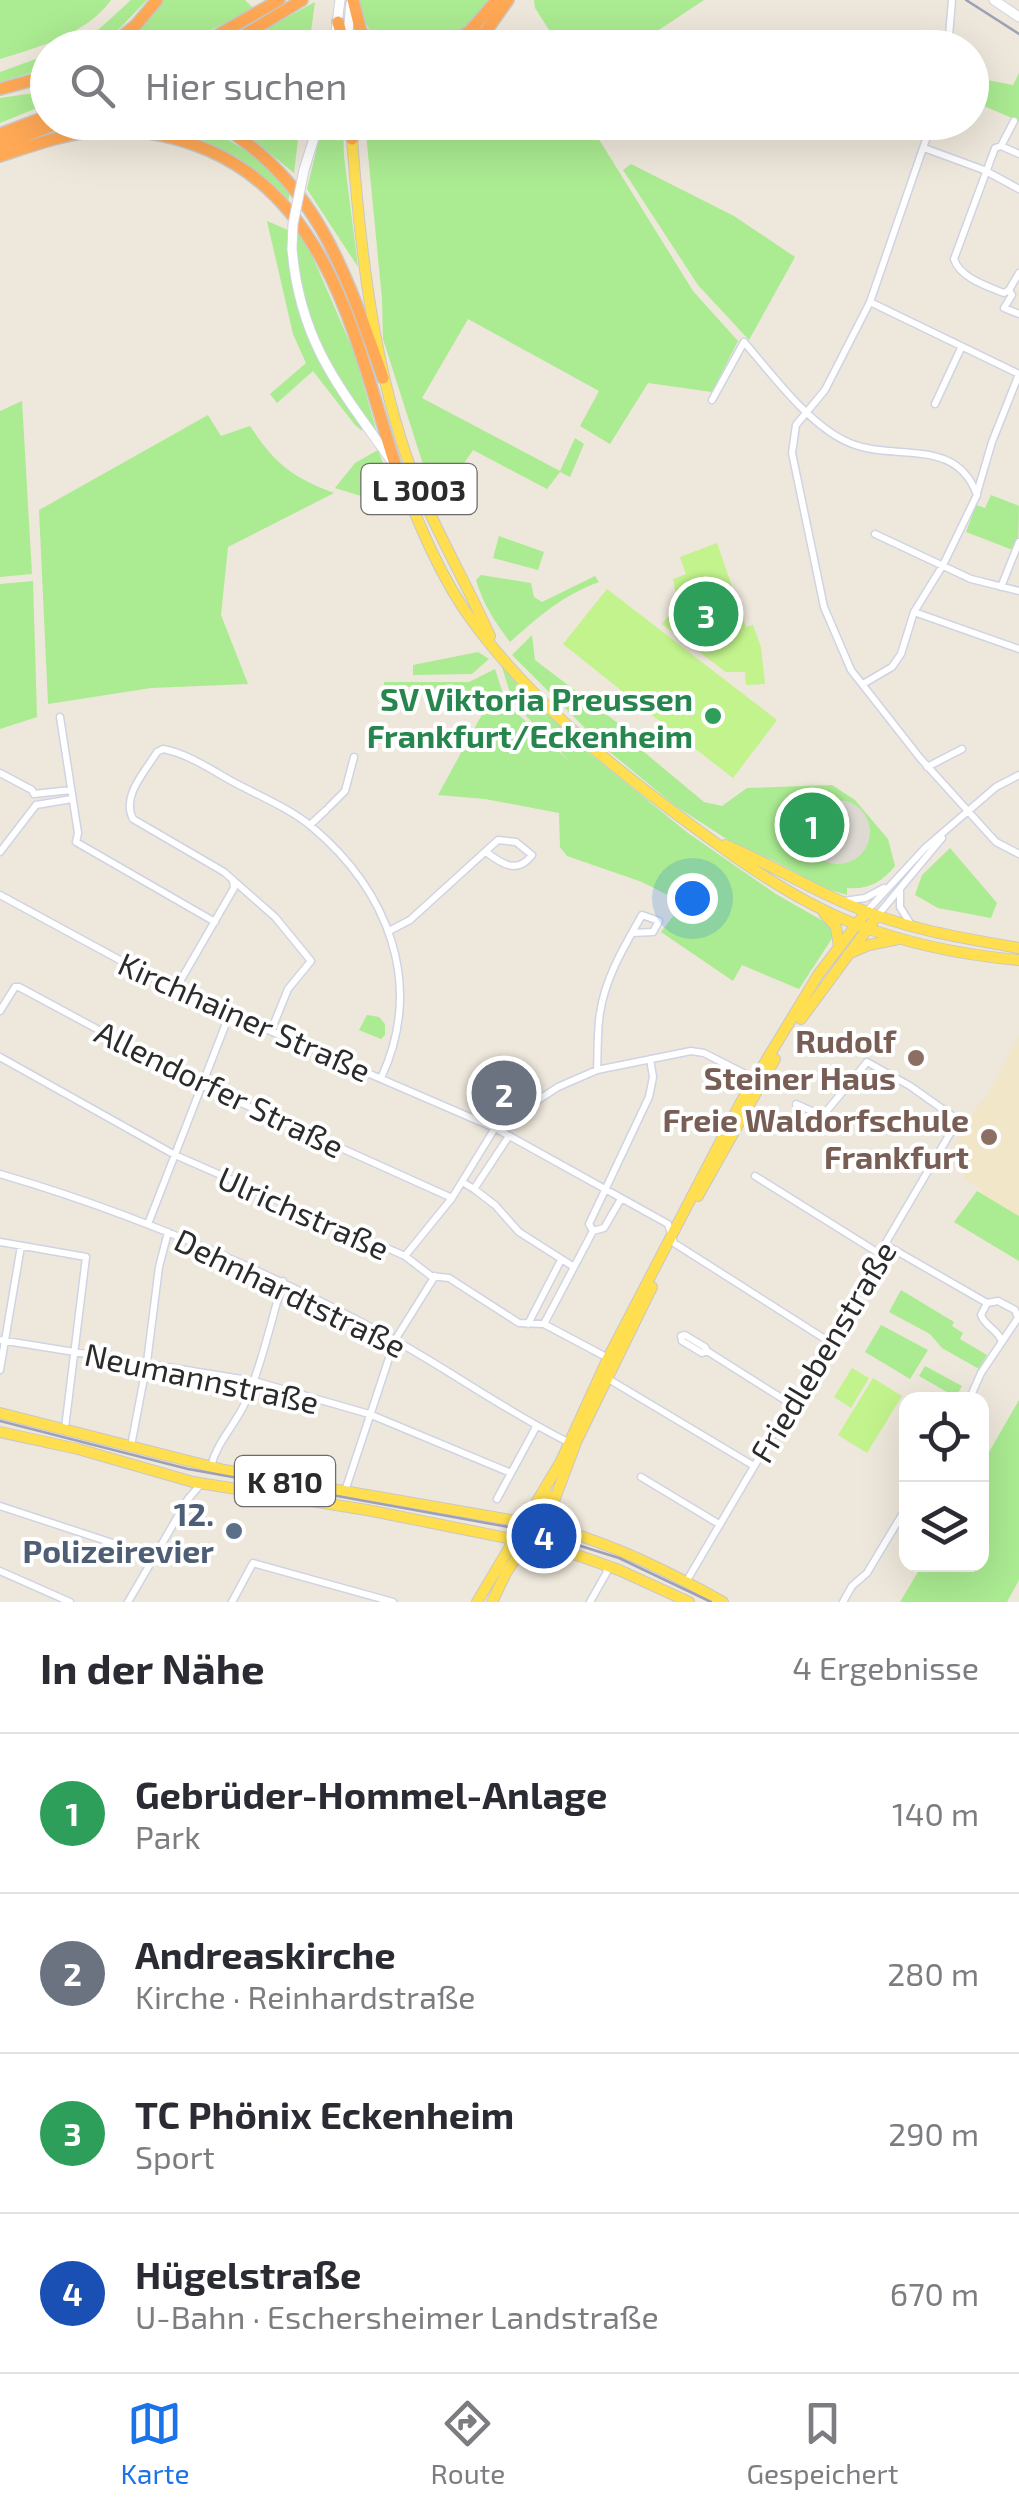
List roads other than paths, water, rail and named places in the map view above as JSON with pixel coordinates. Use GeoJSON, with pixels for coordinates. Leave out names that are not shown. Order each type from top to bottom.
{"type":"FeatureCollection","features":[{"type":"Feature","properties":{"kind":"highway"},"geometry":{"type":"LineString","coordinates":[[131,30],[157,0]]}},
{"type":"Feature","properties":{"kind":"highway"},"geometry":{"type":"LineString","coordinates":[[226,30],[279,0]]}},
{"type":"Feature","properties":{"kind":"highway"},"geometry":{"type":"LineString","coordinates":[[253,30],[302,0]]}},
{"type":"Feature","properties":{"kind":"highway"},"geometry":{"type":"LineString","coordinates":[[352,0],[360,30]]}},
{"type":"Feature","properties":{"kind":"highway"},"geometry":{"type":"LineString","coordinates":[[471,30],[497,0]]}},
{"type":"Feature","properties":{"kind":"highway"},"geometry":{"type":"LineString","coordinates":[[487,30],[508,0]]}},
{"type":"Feature","properties":{"kind":"highway"},"geometry":{"type":"LineString","coordinates":[[338,22],[340,30]]}},
{"type":"Feature","properties":{"kind":"highway"},"geometry":{"type":"LineString","coordinates":[[0,90],[30,81]]}},
{"type":"Feature","properties":{"kind":"highway"},"geometry":{"type":"LineString","coordinates":[[0,90],[30,87]]}},
{"type":"Feature","properties":{"kind":"highway"},"geometry":{"type":"LineString","coordinates":[[0,134],[30,123]]}},
{"type":"Feature","properties":{"kind":"highway"},"geometry":{"type":"LineString","coordinates":[[0,146],[30,134]]}},
{"type":"Feature","properties":{"kind":"highway"},"geometry":{"type":"LineString","coordinates":[[0,156],[57,140]]}},
{"type":"Feature","properties":{"kind":"highway"},"geometry":{"type":"LineString","coordinates":[[175,140],[197,145],[237,165],[296,218],[330,274],[352,329],[396,467]]}},
{"type":"Feature","properties":{"kind":"highway"},"geometry":{"type":"LineString","coordinates":[[240,140],[264,158],[312,212],[351,288],[382,378]]}},
{"type":"Feature","properties":{"kind":"main road"},"geometry":{"type":"LineString","coordinates":[[337,30],[340,0]]}},
{"type":"Feature","properties":{"kind":"main road"},"geometry":{"type":"LineString","coordinates":[[351,30],[352,0]]}},
{"type":"Feature","properties":{"kind":"main road"},"geometry":{"type":"LineString","coordinates":[[994,0],[1019,18]]}},
{"type":"Feature","properties":{"kind":"main road","name":"L 3003"},"geometry":{"type":"LineString","coordinates":[[313,140],[293,224],[292,249],[302,312],[330,376],[396,467],[455,593],[475,624],[532,688],[598,752],[657,802],[737,860],[820,908],[862,926],[961,953],[1019,960]]}},
{"type":"Feature","properties":{"kind":"main road","name":"L 3003"},"geometry":{"type":"LineString","coordinates":[[352,140],[363,261],[382,378],[424,500],[495,646]]}},
{"type":"Feature","properties":{"kind":"main road","name":"L 3003"},"geometry":{"type":"LineString","coordinates":[[711,840],[766,861],[872,914],[964,940],[1019,948]]}},
{"type":"Feature","properties":{"kind":"main road"},"geometry":{"type":"LineString","coordinates":[[820,908],[836,927],[843,950]]}},
{"type":"Feature","properties":{"kind":"main road"},"geometry":{"type":"LineString","coordinates":[[492,1602],[568,1442],[604,1377],[608,1358],[755,1079],[872,914]]}},
{"type":"Feature","properties":{"kind":"main road"},"geometry":{"type":"LineString","coordinates":[[477,1602],[554,1500],[604,1377],[674,1230],[843,950],[901,938]]}},
{"type":"Feature","properties":{"kind":"main road"},"geometry":{"type":"LineString","coordinates":[[751,1101],[755,1079]]}},
{"type":"Feature","properties":{"kind":"main road","name":"K 810"},"geometry":{"type":"LineString","coordinates":[[0,1413],[211,1467],[508,1519],[527,1534],[689,1602]]}},
{"type":"Feature","properties":{"kind":"main road","name":"K 810"},"geometry":{"type":"LineString","coordinates":[[0,1432],[203,1483],[527,1534],[584,1536],[657,1565],[724,1602]]}},
{"type":"Feature","properties":{"kind":"main road"},"geometry":{"type":"LineString","coordinates":[[554,1500],[559,1519],[584,1536]]}},
{"type":"Feature","properties":{"kind":"street"},"geometry":{"type":"LineString","coordinates":[[950,30],[952,0]]}},
{"type":"Feature","properties":{"kind":"street"},"geometry":{"type":"LineString","coordinates":[[1002,146],[1014,121]]}},
{"type":"Feature","properties":{"kind":"street"},"geometry":{"type":"LineString","coordinates":[[926,140],[870,302],[825,390],[796,424],[791,442],[828,620],[842,654],[928,767],[996,842],[1019,854]]}},
{"type":"Feature","properties":{"kind":"street"},"geometry":{"type":"LineString","coordinates":[[1019,154],[1002,146],[995,148],[954,260],[956,268],[964,274],[1004,293],[1019,272]]}},
{"type":"Feature","properties":{"kind":"street"},"geometry":{"type":"LineString","coordinates":[[924,148],[984,170],[1019,188]]}},
{"type":"Feature","properties":{"kind":"street"},"geometry":{"type":"LineString","coordinates":[[1008,290],[1012,295],[1004,308],[1019,314]]}},
{"type":"Feature","properties":{"kind":"street"},"geometry":{"type":"LineString","coordinates":[[863,684],[892,667],[901,654],[914,612],[943,565],[976,494],[1019,374],[870,302]]}},
{"type":"Feature","properties":{"kind":"street"},"geometry":{"type":"LineString","coordinates":[[712,400],[744,342],[806,411],[852,444],[954,462],[970,475],[976,494]]}},
{"type":"Feature","properties":{"kind":"street"},"geometry":{"type":"LineString","coordinates":[[935,404],[961,348]]}},
{"type":"Feature","properties":{"kind":"street"},"geometry":{"type":"LineString","coordinates":[[875,534],[971,580],[1019,591]]}},
{"type":"Feature","properties":{"kind":"street"},"geometry":{"type":"LineString","coordinates":[[1000,587],[1019,542]]}},
{"type":"Feature","properties":{"kind":"street"},"geometry":{"type":"LineString","coordinates":[[914,612],[1019,649]]}},
{"type":"Feature","properties":{"kind":"street"},"geometry":{"type":"LineString","coordinates":[[60,718],[78,833],[76,842],[214,922]]}},
{"type":"Feature","properties":{"kind":"street"},"geometry":{"type":"LineString","coordinates":[[928,767],[962,749]]}},
{"type":"Feature","properties":{"kind":"street"},"geometry":{"type":"LineString","coordinates":[[271,1031],[288,989],[312,961],[268,908],[132,819],[127,808],[129,797],[157,752],[176,752],[310,825],[352,869],[390,931],[398,963],[402,992],[396,1046],[381,1078]]}},
{"type":"Feature","properties":{"kind":"street"},"geometry":{"type":"LineString","coordinates":[[310,825],[346,791],[354,757]]}},
{"type":"Feature","properties":{"kind":"street"},"geometry":{"type":"LineString","coordinates":[[0,773],[32,790],[36,805]]}},
{"type":"Feature","properties":{"kind":"street"},"geometry":{"type":"LineString","coordinates":[[872,914],[968,812],[996,786],[1019,775]]}},
{"type":"Feature","properties":{"kind":"street"},"geometry":{"type":"LineString","coordinates":[[34,794],[70,790]]}},
{"type":"Feature","properties":{"kind":"street"},"geometry":{"type":"LineString","coordinates":[[0,852],[36,805],[72,799]]}},
{"type":"Feature","properties":{"kind":"street"},"geometry":{"type":"LineString","coordinates":[[872,914],[889,884],[924,848],[946,833]]}},
{"type":"Feature","properties":{"kind":"street"},"geometry":{"type":"LineString","coordinates":[[390,931],[410,920],[486,852],[503,838],[516,842],[532,855],[524,865],[515,868],[486,852]]}},
{"type":"Feature","properties":{"kind":"street"},"geometry":{"type":"LineString","coordinates":[[175,990],[234,884]]}},
{"type":"Feature","properties":{"kind":"street"},"geometry":{"type":"LineString","coordinates":[[840,901],[865,898],[889,884]]}},
{"type":"Feature","properties":{"kind":"street"},"geometry":{"type":"LineString","coordinates":[[900,888],[902,911],[914,928]]}},
{"type":"Feature","properties":{"kind":"street","name":"Kirchhainer Straße"},"geometry":{"type":"LineString","coordinates":[[0,894],[175,990],[510,1135],[674,1230],[828,1341]]}},
{"type":"Feature","properties":{"kind":"street"},"geometry":{"type":"LineString","coordinates":[[597,1070],[600,1010],[615,966],[632,934]]}},
{"type":"Feature","properties":{"kind":"street","name":"Allendorfer Straße"},"geometry":{"type":"LineString","coordinates":[[0,1011],[18,988],[201,1086],[452,1198]]}},
{"type":"Feature","properties":{"kind":"street"},"geometry":{"type":"LineString","coordinates":[[148,1224],[230,1014]]}},
{"type":"Feature","properties":{"kind":"street"},"geometry":{"type":"LineString","coordinates":[[405,1256],[452,1198],[495,1128],[558,1088],[597,1070],[702,1052],[755,1079]]}},
{"type":"Feature","properties":{"kind":"street","name":"Ulrichstraße"},"geometry":{"type":"LineString","coordinates":[[0,1057],[175,1155],[405,1256],[435,1276],[449,1278],[519,1323],[544,1324],[608,1358]]}},
{"type":"Feature","properties":{"kind":"street"},"geometry":{"type":"LineString","coordinates":[[593,1230],[589,1224],[649,1097],[653,1077],[650,1059]]}},
{"type":"Feature","properties":{"kind":"street","name":"Friedlebenstraße"},"geometry":{"type":"LineString","coordinates":[[686,1582],[958,1120],[868,1062],[826,1113],[796,1104]]}},
{"type":"Feature","properties":{"kind":"street"},"geometry":{"type":"LineString","coordinates":[[474,1190],[510,1135]]}},
{"type":"Feature","properties":{"kind":"street","name":"Dehnhardtstraße"},"geometry":{"type":"LineString","coordinates":[[0,1174],[103,1205],[283,1281],[395,1340],[536,1427],[568,1442]]}},
{"type":"Feature","properties":{"kind":"street"},"geometry":{"type":"LineString","coordinates":[[755,1176],[880,1254]]}},
{"type":"Feature","properties":{"kind":"street"},"geometry":{"type":"LineString","coordinates":[[462,1182],[495,1205],[520,1232],[574,1267]]}},
{"type":"Feature","properties":{"kind":"street"},"geometry":{"type":"LineString","coordinates":[[593,1230],[604,1228],[621,1198]]}},
{"type":"Feature","properties":{"kind":"street"},"geometry":{"type":"LineString","coordinates":[[544,1324],[593,1230]]}},
{"type":"Feature","properties":{"kind":"street"},"geometry":{"type":"LineString","coordinates":[[131,1447],[158,1268],[168,1232]]}},
{"type":"Feature","properties":{"kind":"street"},"geometry":{"type":"LineString","coordinates":[[0,1242],[86,1257],[65,1428]]}},
{"type":"Feature","properties":{"kind":"street"},"geometry":{"type":"LineString","coordinates":[[886,1245],[987,1304]]}},
{"type":"Feature","properties":{"kind":"street"},"geometry":{"type":"LineString","coordinates":[[0,1370],[21,1246]]}},
{"type":"Feature","properties":{"kind":"street"},"geometry":{"type":"LineString","coordinates":[[528,1324],[561,1260]]}},
{"type":"Feature","properties":{"kind":"street"},"geometry":{"type":"LineString","coordinates":[[345,1492],[395,1340],[435,1276]]}},
{"type":"Feature","properties":{"kind":"street"},"geometry":{"type":"LineString","coordinates":[[211,1467],[216,1450],[254,1381],[283,1281]]}},
{"type":"Feature","properties":{"kind":"street"},"geometry":{"type":"LineString","coordinates":[[973,1392],[980,1373],[1002,1344],[1018,1318],[1015,1310],[998,1300],[987,1304],[981,1316],[984,1324],[999,1334],[1002,1344]]}},
{"type":"Feature","properties":{"kind":"street"},"geometry":{"type":"LineString","coordinates":[[999,1334],[1010,1332]]}},
{"type":"Feature","properties":{"kind":"street","name":"Neumannstraße"},"geometry":{"type":"LineString","coordinates":[[3,1340],[254,1381],[370,1414],[511,1473]]}},
{"type":"Feature","properties":{"kind":"street"},"geometry":{"type":"LineString","coordinates":[[707,1351],[791,1404]]}},
{"type":"Feature","properties":{"kind":"street"},"geometry":{"type":"LineString","coordinates":[[604,1377],[754,1466]]}},
{"type":"Feature","properties":{"kind":"street"},"geometry":{"type":"LineString","coordinates":[[497,1499],[536,1427]]}},
{"type":"Feature","properties":{"kind":"street"},"geometry":{"type":"LineString","coordinates":[[182,1478],[188,1487],[188,1499]]}},
{"type":"Feature","properties":{"kind":"street"},"geometry":{"type":"LineString","coordinates":[[641,1478],[720,1524]]}},
{"type":"Feature","properties":{"kind":"street"},"geometry":{"type":"LineString","coordinates":[[128,1602],[188,1499],[203,1483]]}},
{"type":"Feature","properties":{"kind":"street"},"geometry":{"type":"LineString","coordinates":[[0,1506],[156,1557]]}},
{"type":"Feature","properties":{"kind":"street"},"geometry":{"type":"LineString","coordinates":[[844,1602],[899,1519]]}},
{"type":"Feature","properties":{"kind":"street"},"geometry":{"type":"LineString","coordinates":[[232,1602],[253,1564],[390,1602]]}},
{"type":"Feature","properties":{"kind":"street"},"geometry":{"type":"LineString","coordinates":[[590,1602],[606,1572],[605,1564]]}},
{"type":"Feature","properties":{"kind":"street"},"geometry":{"type":"LineString","coordinates":[[0,1571],[70,1602]]}},
{"type":"Feature","properties":{"kind":"tram line"},"geometry":{"type":"LineString","coordinates":[[966,0],[1019,34]]}},
{"type":"Feature","properties":{"kind":"tram line"},"geometry":{"type":"LineString","coordinates":[[0,1421],[188,1469],[536,1532],[619,1558],[711,1602]]}},
{"type":"Feature","properties":{"kind":"place","name":"TC Phönix Eckenheim"},"geometry":{"type":"Point","coordinates":[706,614]}},
{"type":"Feature","properties":{"kind":"place","name":"SV Viktoria Preussen Frankfurt/Eckenheim"},"geometry":{"type":"Point","coordinates":[713,716]}},
{"type":"Feature","properties":{"kind":"place","name":"Gebrüder-Hommel-Anlage"},"geometry":{"type":"Point","coordinates":[812,825]}},
{"type":"Feature","properties":{"kind":"place","name":"Rudolf Steiner Haus"},"geometry":{"type":"Point","coordinates":[916,1058]}},
{"type":"Feature","properties":{"kind":"place","name":"Andreaskirche"},"geometry":{"type":"Point","coordinates":[504,1093]}},
{"type":"Feature","properties":{"kind":"place","name":"Freie Waldorfschule Frankfurt"},"geometry":{"type":"Point","coordinates":[989,1137]}},
{"type":"Feature","properties":{"kind":"place","name":"12. Polizeirevier"},"geometry":{"type":"Point","coordinates":[234,1531]}},
{"type":"Feature","properties":{"kind":"place","name":"Hügelstraße"},"geometry":{"type":"Point","coordinates":[544,1536]}}]}
